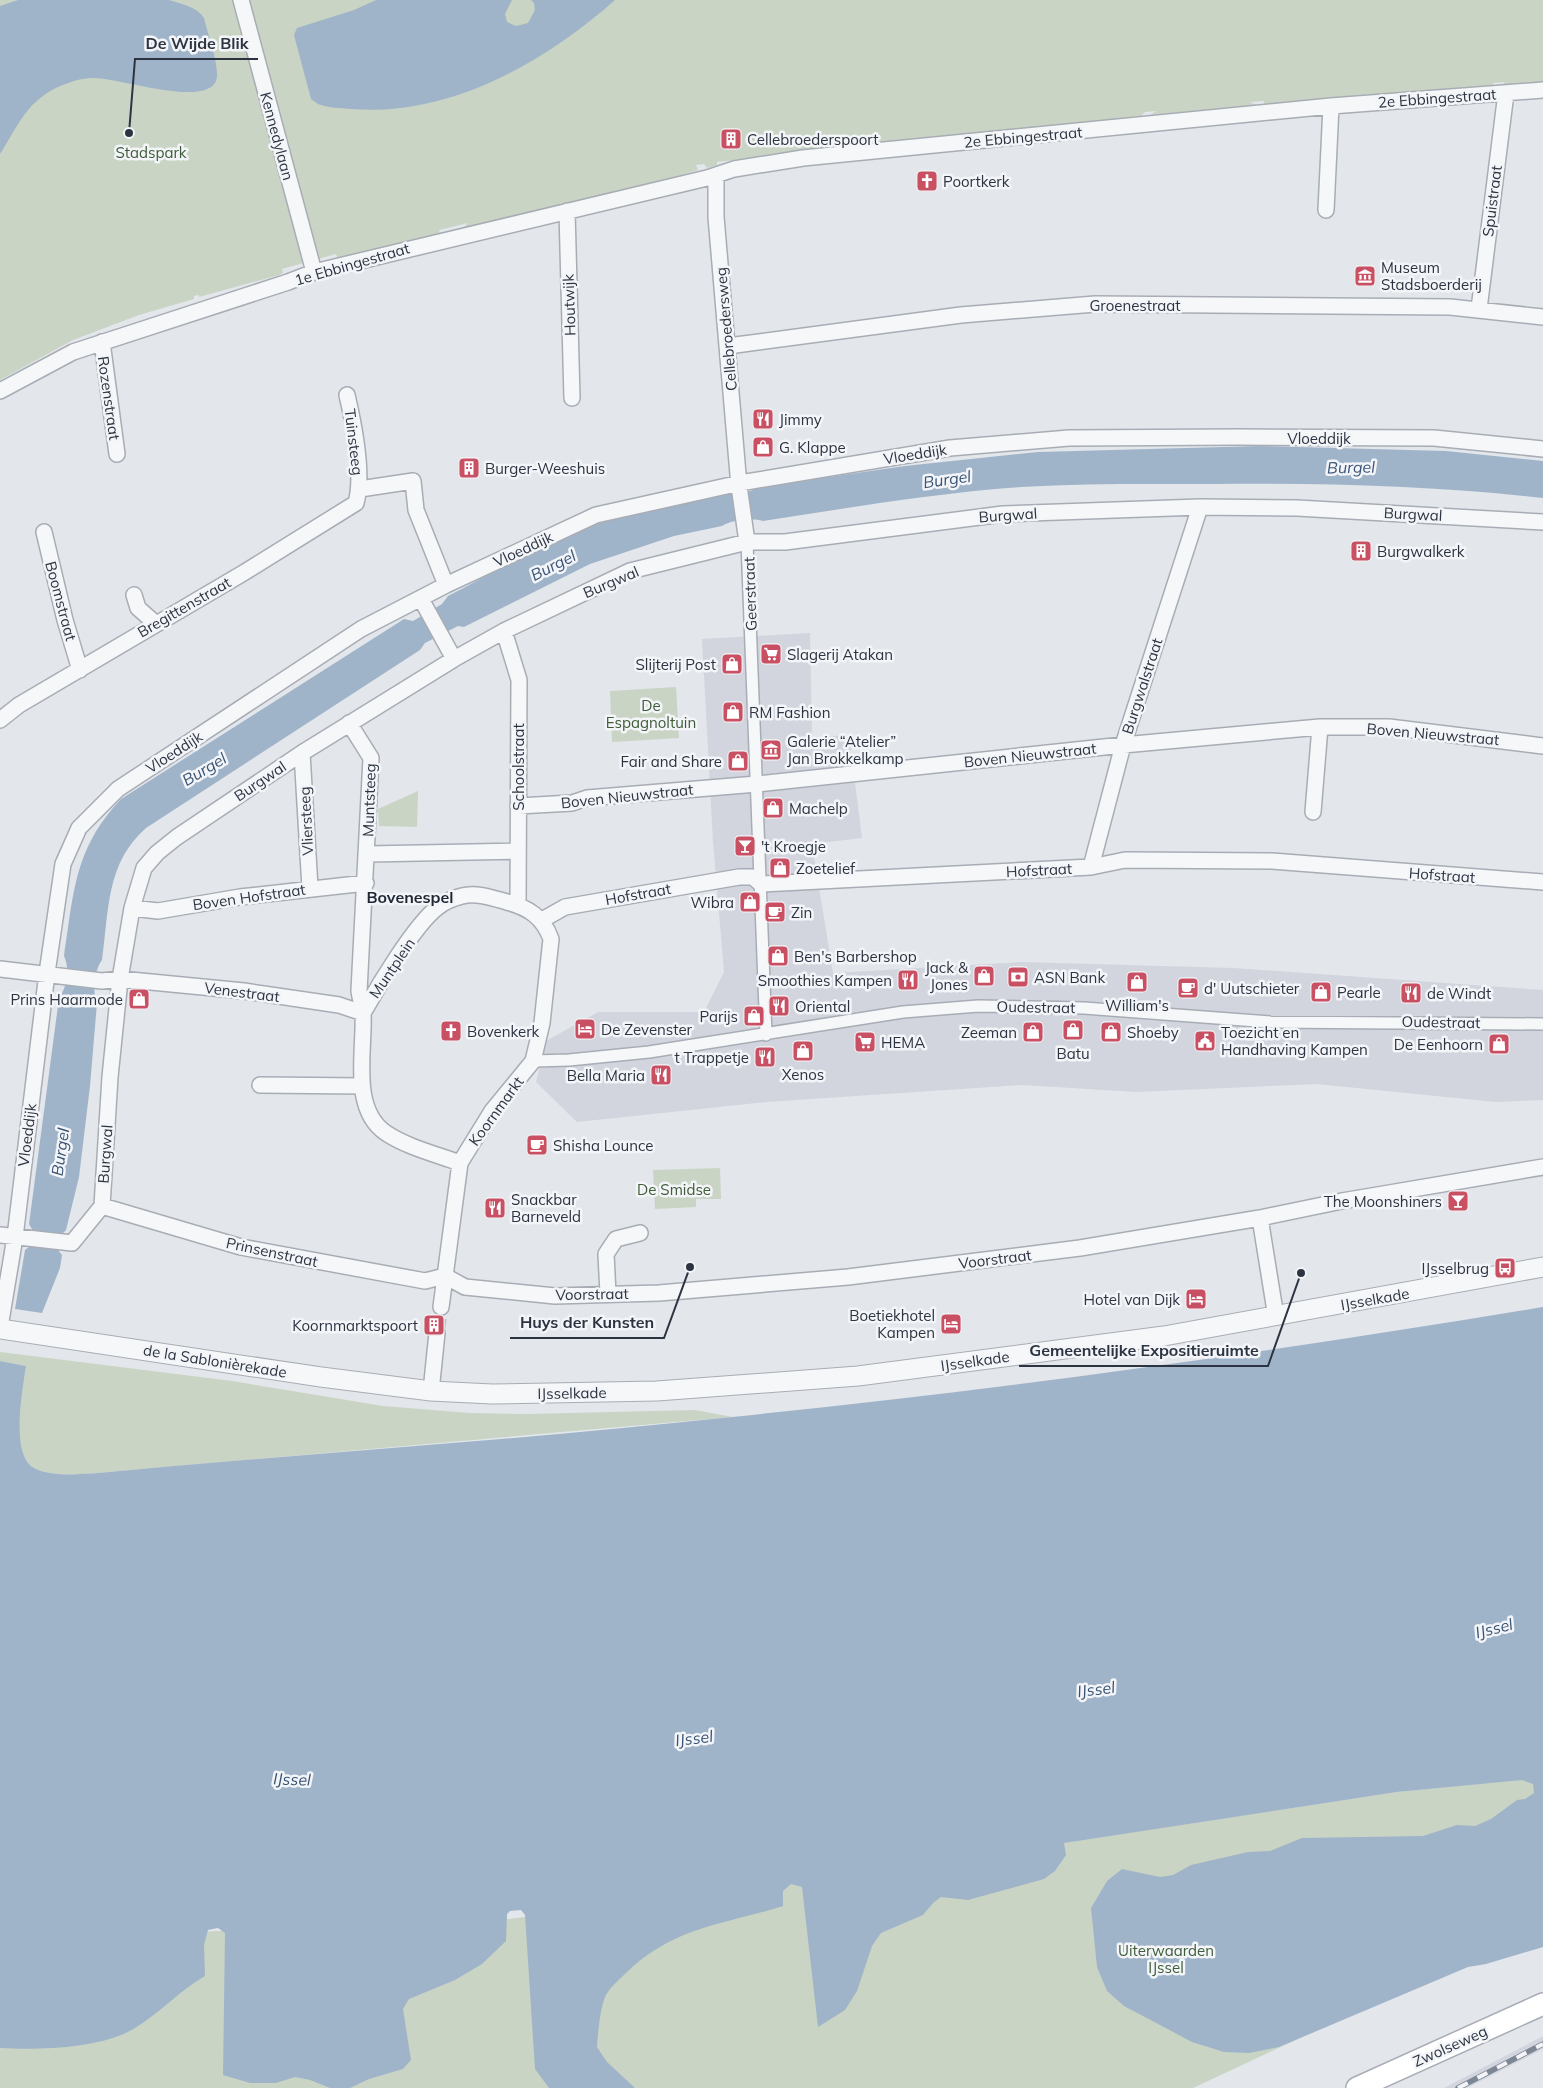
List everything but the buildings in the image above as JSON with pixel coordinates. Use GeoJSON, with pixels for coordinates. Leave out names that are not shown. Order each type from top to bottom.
{"type":"FeatureCollection","features":[{"type":"Feature","properties":{"kind":"main road","name":"Zwolseweg"},"geometry":{"type":"LineString","coordinates":[[1357,2088],[1543,2004]]}},
{"type":"Feature","properties":{"kind":"street","name":"Kennedylaan"},"geometry":{"type":"LineString","coordinates":[[241,0],[314,272]]}},
{"type":"Feature","properties":{"kind":"street","name":"2e Ebbingestraat"},"geometry":{"type":"LineString","coordinates":[[716,176],[734,169],[803,158],[1331,106],[1543,90]]}},
{"type":"Feature","properties":{"kind":"street","name":"Spuistraat"},"geometry":{"type":"LineString","coordinates":[[1479,309],[1506,93]]}},
{"type":"Feature","properties":{"kind":"street"},"geometry":{"type":"LineString","coordinates":[[1326,210],[1331,106]]}},
{"type":"Feature","properties":{"kind":"street","name":"1e Ebbingestraat"},"geometry":{"type":"LineString","coordinates":[[0,390],[66,356],[102,342],[314,272],[716,176]]}},
{"type":"Feature","properties":{"kind":"street","name":"Cellebroedersweg"},"geometry":{"type":"LineString","coordinates":[[716,176],[716,217],[740,484],[747,536]]}},
{"type":"Feature","properties":{"kind":"street","name":"Houtwijk"},"geometry":{"type":"LineString","coordinates":[[566,211],[572,398]]}},
{"type":"Feature","properties":{"kind":"street","name":"Groenestraat"},"geometry":{"type":"LineString","coordinates":[[728,346],[961,315],[1095,304],[1479,309],[1543,317]]}},
{"type":"Feature","properties":{"kind":"street","name":"Rozenstraat"},"geometry":{"type":"LineString","coordinates":[[102,342],[117,454]]}},
{"type":"Feature","properties":{"kind":"street","name":"Tuinsteeg"},"geometry":{"type":"LineString","coordinates":[[347,395],[360,489]]}},
{"type":"Feature","properties":{"kind":"street","name":"Vloeddijk"},"geometry":{"type":"LineString","coordinates":[[0,1328],[22,1237],[47,973],[63,864],[79,828],[118,789],[361,629],[424,603],[446,584],[596,515],[740,484],[950,448],[1069,438],[1434,438],[1543,449]]}},
{"type":"Feature","properties":{"kind":"street"},"geometry":{"type":"LineString","coordinates":[[360,489],[413,481],[416,510],[446,584]]}},
{"type":"Feature","properties":{"kind":"street","name":"Bregittenstraat"},"geometry":{"type":"LineString","coordinates":[[0,720],[19,705],[261,562],[356,503],[360,489]]}},
{"type":"Feature","properties":{"kind":"street","name":"Burgwal"},"geometry":{"type":"LineString","coordinates":[[102,1206],[110,1077],[120,979],[136,888],[144,868],[157,853],[302,753],[454,659],[504,632],[630,571],[747,536],[785,542],[1003,514],[1200,507],[1296,508],[1543,522]]}},
{"type":"Feature","properties":{"kind":"street","name":"Burgwalstraat"},"geometry":{"type":"LineString","coordinates":[[1091,867],[1123,745],[1200,507]]}},
{"type":"Feature","properties":{"kind":"street","name":"Boomstraat"},"geometry":{"type":"LineString","coordinates":[[44,532],[64,620],[80,670]]}},
{"type":"Feature","properties":{"kind":"street","name":"Geerstraat"},"geometry":{"type":"LineString","coordinates":[[747,536],[766,1035]]}},
{"type":"Feature","properties":{"kind":"street"},"geometry":{"type":"LineString","coordinates":[[134,595],[138,608],[155,623]]}},
{"type":"Feature","properties":{"kind":"street"},"geometry":{"type":"LineString","coordinates":[[424,603],[454,659]]}},
{"type":"Feature","properties":{"kind":"street","name":"Schoolstraat"},"geometry":{"type":"LineString","coordinates":[[504,632],[519,680],[518,905]]}},
{"type":"Feature","properties":{"kind":"street","name":"Muntsteeg"},"geometry":{"type":"LineString","coordinates":[[349,724],[371,758],[368,854]]}},
{"type":"Feature","properties":{"kind":"street"},"geometry":{"type":"LineString","coordinates":[[1313,812],[1320,727]]}},
{"type":"Feature","properties":{"kind":"street","name":"Boven Nieuwstraat"},"geometry":{"type":"LineString","coordinates":[[518,806],[572,803],[587,798],[757,784],[1123,745],[1320,727],[1389,727],[1543,746]]}},
{"type":"Feature","properties":{"kind":"street","name":"Vliersteeg"},"geometry":{"type":"LineString","coordinates":[[302,753],[310,888]]}},
{"type":"Feature","properties":{"kind":"street"},"geometry":{"type":"LineString","coordinates":[[368,854],[518,850]]}},
{"type":"Feature","properties":{"kind":"street","name":"Muntplein"},"geometry":{"type":"LineString","coordinates":[[363,1014],[359,991],[368,854]]}},
{"type":"Feature","properties":{"kind":"street","name":"Hofstraat"},"geometry":{"type":"LineString","coordinates":[[542,920],[565,907],[713,880],[753,877],[761,884],[1091,867],[1125,860],[1272,861],[1543,882]]}},
{"type":"Feature","properties":{"kind":"street","name":"Boven Hofstraat"},"geometry":{"type":"LineString","coordinates":[[132,908],[158,911],[310,888],[366,883]]}},
{"type":"Feature","properties":{"kind":"street","name":"Muntplein"},"geometry":{"type":"LineString","coordinates":[[363,1014],[376,990],[422,922],[437,908],[462,896],[473,894],[518,905],[531,911],[542,920]]}},
{"type":"Feature","properties":{"kind":"street"},"geometry":{"type":"LineString","coordinates":[[533,1060],[542,1023],[551,939],[542,920]]}},
{"type":"Feature","properties":{"kind":"street","name":"Venestraat"},"geometry":{"type":"LineString","coordinates":[[0,969],[47,973],[102,981],[120,979],[253,992],[339,1005],[363,1014]]}},
{"type":"Feature","properties":{"kind":"street","name":"Oudestraat"},"geometry":{"type":"LineString","coordinates":[[533,1060],[569,1060],[632,1054],[766,1035],[904,1012],[978,1006],[1084,1008],[1270,1022],[1543,1024]]}},
{"type":"Feature","properties":{"kind":"street"},"geometry":{"type":"LineString","coordinates":[[363,1014],[362,1086],[369,1111],[384,1132],[406,1144],[460,1163]]}},
{"type":"Feature","properties":{"kind":"street","name":"Koornmarkt"},"geometry":{"type":"LineString","coordinates":[[441,1307],[460,1163],[492,1111],[533,1060]]}},
{"type":"Feature","properties":{"kind":"street"},"geometry":{"type":"LineString","coordinates":[[260,1085],[362,1086]]}},
{"type":"Feature","properties":{"kind":"street","name":"Voorstraat"},"geometry":{"type":"LineString","coordinates":[[444,1276],[465,1287],[555,1296],[659,1292],[848,1276],[1080,1248],[1543,1167]]}},
{"type":"Feature","properties":{"kind":"street"},"geometry":{"type":"LineString","coordinates":[[0,1235],[69,1243],[102,1206]]}},
{"type":"Feature","properties":{"kind":"street","name":"Prinsenstraat"},"geometry":{"type":"LineString","coordinates":[[102,1206],[241,1247],[425,1281],[444,1276]]}},
{"type":"Feature","properties":{"kind":"street"},"geometry":{"type":"LineString","coordinates":[[1260,1218],[1276,1317]]}},
{"type":"Feature","properties":{"kind":"street"},"geometry":{"type":"LineString","coordinates":[[608,1294],[606,1254],[616,1239],[640,1233]]}},
{"type":"Feature","properties":{"kind":"street","name":"IJsselkade"},"geometry":{"type":"LineString","coordinates":[[431,1391],[492,1394],[657,1391],[858,1376],[1164,1336],[1543,1268]]}},
{"type":"Feature","properties":{"kind":"street","name":"de la Sablonièrekade"},"geometry":{"type":"LineString","coordinates":[[0,1328],[321,1377],[431,1391]]}},
{"type":"Feature","properties":{"kind":"street"},"geometry":{"type":"LineString","coordinates":[[431,1391],[437,1333]]}},
{"type":"Feature","properties":{"kind":"shaded area"},"geometry":{"type":"Polygon","coordinates":[[[810,633],[812,737],[849,735],[862,838],[812,844],[833,973],[1021,962],[1234,968],[1543,990],[1543,1100],[1495,1102],[1317,1084],[1136,1092],[1023,1085],[766,1102],[577,1122],[536,1082],[546,1041],[598,1012],[704,1012],[724,972],[713,842],[702,639],[810,633]]]}},
{"type":"Feature","properties":{"kind":"shaded area"},"geometry":{"type":"Polygon","coordinates":[[[1543,2036],[1543,2049],[1467,2088],[1444,2088],[1543,2036]]]}},
{"type":"Feature","properties":{"kind":"green space","name":"Stadspark"},"geometry":{"type":"Polygon","coordinates":[[[0,0],[1543,0],[1543,83],[1501,86],[1505,82],[1493,83],[1493,87],[1264,104],[1264,101],[1250,102],[1256,105],[1150,115],[1156,111],[1145,112],[1141,116],[1027,132],[774,155],[717,162],[717,165],[707,168],[704,164],[696,165],[698,170],[596,201],[453,238],[468,223],[439,230],[441,236],[338,261],[336,254],[282,269],[283,273],[279,275],[199,297],[199,295],[194,296],[194,299],[139,315],[73,340],[0,380],[0,0]]]}},
{"type":"Feature","properties":{"kind":"green space","name":"De Espagnoltuin"},"geometry":{"type":"Polygon","coordinates":[[[676,687],[679,738],[612,742],[610,691],[676,687]]]}},
{"type":"Feature","properties":{"kind":"green space"},"geometry":{"type":"Polygon","coordinates":[[[418,791],[417,827],[379,826],[378,809],[418,791]]]}},
{"type":"Feature","properties":{"kind":"green space","name":"De Smidse"},"geometry":{"type":"Polygon","coordinates":[[[720,1168],[721,1199],[696,1199],[696,1207],[655,1209],[653,1170],[720,1168]]]}},
{"type":"Feature","properties":{"kind":"green space"},"geometry":{"type":"Polygon","coordinates":[[[0,1352],[232,1381],[383,1406],[470,1413],[526,1414],[695,1410],[733,1417],[98,1473],[59,1474],[36,1469],[28,1462],[23,1452],[20,1438],[20,1422],[26,1366],[0,1361],[0,1352]]]}},
{"type":"Feature","properties":{"kind":"green space","name":"Uiterwaarden IJssel"},"geometry":{"type":"Polygon","coordinates":[[[1543,1777],[1475,1962],[1347,2016],[1193,2088],[0,2088],[0,1940],[509,1919],[784,1885],[1397,1792],[1543,1777]]]}},
{"type":"Feature","properties":{"kind":"water"},"geometry":{"type":"Polygon","coordinates":[[[18,0],[169,0],[189,6],[204,18],[217,68],[216,81],[209,89],[196,92],[179,92],[92,78],[66,84],[53,89],[30,108],[0,154],[0,6],[18,0]]]}},
{"type":"Feature","properties":{"kind":"water"},"geometry":{"type":"Polygon","coordinates":[[[376,0],[512,0],[505,14],[507,22],[516,26],[528,23],[535,10],[534,3],[531,0],[615,0],[558,45],[493,81],[459,95],[424,104],[388,109],[351,109],[318,104],[311,99],[294,35],[297,28],[354,10],[376,0]]]}},
{"type":"Feature","properties":{"kind":"water","name":"Burgel"},"geometry":{"type":"Polygon","coordinates":[[[1260,446],[1446,451],[1543,461],[1543,498],[1421,488],[1339,485],[1070,485],[956,493],[763,521],[736,521],[722,526],[674,536],[590,564],[464,627],[458,626],[425,643],[420,650],[146,828],[123,856],[116,872],[108,905],[102,960],[97,970],[95,981],[95,998],[97,1003],[90,1086],[79,1177],[66,1230],[61,1235],[58,1250],[62,1255],[60,1268],[42,1313],[15,1309],[25,1250],[30,1246],[33,1231],[29,1224],[59,998],[67,978],[67,966],[64,956],[74,891],[85,854],[94,836],[105,817],[121,799],[404,619],[413,621],[442,604],[448,596],[549,543],[617,518],[717,493],[726,495],[738,494],[758,487],[905,466],[1038,452],[1260,446]]]}},
{"type":"Feature","properties":{"kind":"water","name":"IJssel"},"geometry":{"type":"Polygon","coordinates":[[[1543,1307],[1543,1947],[1486,1964],[1468,1967],[1279,2047],[1249,2053],[1224,2052],[1192,2042],[1124,2006],[1107,1991],[1097,1967],[1091,1908],[1107,1881],[1122,1869],[1160,1877],[1173,1875],[1191,1865],[1248,1852],[1270,1851],[1302,1838],[1423,1836],[1457,1825],[1475,1826],[1491,1819],[1517,1800],[1525,1799],[1534,1793],[1533,1784],[1522,1780],[1397,1792],[1064,1843],[1066,1855],[1055,1871],[1044,1879],[968,1900],[941,1897],[923,1915],[881,1933],[872,1946],[857,1991],[845,2010],[818,2027],[802,1887],[791,1884],[783,1891],[783,1906],[720,1923],[682,1936],[645,1957],[610,1989],[602,2006],[597,2047],[607,2062],[635,2088],[549,2088],[535,2069],[525,1915],[521,1910],[510,1911],[507,1914],[506,1941],[482,1964],[455,1980],[409,1999],[403,2009],[411,2060],[403,2069],[369,2079],[350,2088],[330,2088],[310,2080],[295,2077],[276,2083],[250,2083],[223,2075],[225,1933],[218,1928],[208,1930],[204,1945],[205,1976],[135,2028],[105,2040],[69,2047],[0,2048],[0,1361],[26,1366],[21,1406],[20,1438],[23,1452],[28,1462],[43,1472],[75,1474],[574,1433],[834,1406],[1037,1382],[1240,1354],[1543,1307]]]}},
{"type":"Feature","properties":{"kind":"tunnel"},"geometry":{"type":"LineString","coordinates":[[437,1333],[441,1307]]}},
{"type":"Feature","properties":{"kind":"railway"},"geometry":{"type":"LineString","coordinates":[[1458,2088],[1543,2044]]}},
{"type":"Feature","properties":{"kind":"place","name":"De Wijde Blik"},"geometry":{"type":"Point","coordinates":[129,133]}},
{"type":"Feature","properties":{"kind":"place","name":"Cellebroederspoort"},"geometry":{"type":"Point","coordinates":[731,139]}},
{"type":"Feature","properties":{"kind":"place","name":"Poortkerk"},"geometry":{"type":"Point","coordinates":[927,181]}},
{"type":"Feature","properties":{"kind":"place","name":"Museum Stadsboerderij"},"geometry":{"type":"Point","coordinates":[1365,276]}},
{"type":"Feature","properties":{"kind":"place","name":"Jimmy"},"geometry":{"type":"Point","coordinates":[763,419]}},
{"type":"Feature","properties":{"kind":"place","name":"G. Klappe"},"geometry":{"type":"Point","coordinates":[763,447]}},
{"type":"Feature","properties":{"kind":"place","name":"Burger-Weeshuis"},"geometry":{"type":"Point","coordinates":[469,468]}},
{"type":"Feature","properties":{"kind":"place","name":"Burgwalkerk"},"geometry":{"type":"Point","coordinates":[1361,551]}},
{"type":"Feature","properties":{"kind":"place","name":"Slagerij Atakan"},"geometry":{"type":"Point","coordinates":[771,654]}},
{"type":"Feature","properties":{"kind":"place","name":"Slijterij Post"},"geometry":{"type":"Point","coordinates":[732,664]}},
{"type":"Feature","properties":{"kind":"place","name":"RM Fashion"},"geometry":{"type":"Point","coordinates":[733,712]}},
{"type":"Feature","properties":{"kind":"place","name":"Galerie “Atelier” Jan Brokkelkamp"},"geometry":{"type":"Point","coordinates":[771,750]}},
{"type":"Feature","properties":{"kind":"place","name":"Fair and Share"},"geometry":{"type":"Point","coordinates":[738,761]}},
{"type":"Feature","properties":{"kind":"place","name":"Machelp"},"geometry":{"type":"Point","coordinates":[773,808]}},
{"type":"Feature","properties":{"kind":"place","name":"'t Kroegje"},"geometry":{"type":"Point","coordinates":[745,846]}},
{"type":"Feature","properties":{"kind":"place","name":"Zoetelief"},"geometry":{"type":"Point","coordinates":[780,868]}},
{"type":"Feature","properties":{"kind":"place","name":"Wibra"},"geometry":{"type":"Point","coordinates":[750,902]}},
{"type":"Feature","properties":{"kind":"place","name":"Zin"},"geometry":{"type":"Point","coordinates":[775,912]}},
{"type":"Feature","properties":{"kind":"place","name":"Ben's Barbershop"},"geometry":{"type":"Point","coordinates":[778,956]}},
{"type":"Feature","properties":{"kind":"place","name":"Jack & Jones"},"geometry":{"type":"Point","coordinates":[984,976]}},
{"type":"Feature","properties":{"kind":"place","name":"ASN Bank"},"geometry":{"type":"Point","coordinates":[1018,977]}},
{"type":"Feature","properties":{"kind":"place","name":"Smoothies Kampen"},"geometry":{"type":"Point","coordinates":[908,980]}},
{"type":"Feature","properties":{"kind":"place","name":"William's"},"geometry":{"type":"Point","coordinates":[1137,982]}},
{"type":"Feature","properties":{"kind":"place","name":"d' Uutschieter"},"geometry":{"type":"Point","coordinates":[1188,988]}},
{"type":"Feature","properties":{"kind":"place","name":"Pearle"},"geometry":{"type":"Point","coordinates":[1321,992]}},
{"type":"Feature","properties":{"kind":"place","name":"de Windt"},"geometry":{"type":"Point","coordinates":[1411,993]}},
{"type":"Feature","properties":{"kind":"place","name":"Prins Haarmode"},"geometry":{"type":"Point","coordinates":[139,999]}},
{"type":"Feature","properties":{"kind":"place","name":"Oriental"},"geometry":{"type":"Point","coordinates":[779,1006]}},
{"type":"Feature","properties":{"kind":"place","name":"Parijs"},"geometry":{"type":"Point","coordinates":[754,1016]}},
{"type":"Feature","properties":{"kind":"place","name":"De Zevenster"},"geometry":{"type":"Point","coordinates":[585,1029]}},
{"type":"Feature","properties":{"kind":"place","name":"Batu"},"geometry":{"type":"Point","coordinates":[1073,1030]}},
{"type":"Feature","properties":{"kind":"place","name":"Bovenkerk"},"geometry":{"type":"Point","coordinates":[451,1031]}},
{"type":"Feature","properties":{"kind":"place","name":"Zeeman"},"geometry":{"type":"Point","coordinates":[1033,1032]}},
{"type":"Feature","properties":{"kind":"place","name":"Shoeby"},"geometry":{"type":"Point","coordinates":[1111,1032]}},
{"type":"Feature","properties":{"kind":"place","name":"Toezicht en Handhaving Kampen"},"geometry":{"type":"Point","coordinates":[1205,1041]}},
{"type":"Feature","properties":{"kind":"place","name":"HEMA"},"geometry":{"type":"Point","coordinates":[865,1042]}},
{"type":"Feature","properties":{"kind":"place","name":"De Eenhoorn"},"geometry":{"type":"Point","coordinates":[1499,1044]}},
{"type":"Feature","properties":{"kind":"place","name":"Xenos"},"geometry":{"type":"Point","coordinates":[803,1051]}},
{"type":"Feature","properties":{"kind":"place","name":"t Trappetje"},"geometry":{"type":"Point","coordinates":[765,1057]}},
{"type":"Feature","properties":{"kind":"place","name":"Bella Maria"},"geometry":{"type":"Point","coordinates":[661,1075]}},
{"type":"Feature","properties":{"kind":"place","name":"Shisha Lounce"},"geometry":{"type":"Point","coordinates":[537,1145]}},
{"type":"Feature","properties":{"kind":"place","name":"The Moonshiners"},"geometry":{"type":"Point","coordinates":[1458,1201]}},
{"type":"Feature","properties":{"kind":"place","name":"Snackbar Barneveld"},"geometry":{"type":"Point","coordinates":[495,1208]}},
{"type":"Feature","properties":{"kind":"place","name":"Huys der Kunsten"},"geometry":{"type":"Point","coordinates":[690,1267]}},
{"type":"Feature","properties":{"kind":"place","name":"IJsselbrug"},"geometry":{"type":"Point","coordinates":[1505,1268]}},
{"type":"Feature","properties":{"kind":"place","name":"Gemeentelijke Expositieruimte"},"geometry":{"type":"Point","coordinates":[1301,1273]}},
{"type":"Feature","properties":{"kind":"place","name":"Hotel van Dijk"},"geometry":{"type":"Point","coordinates":[1196,1299]}},
{"type":"Feature","properties":{"kind":"place","name":"Boetiekhotel Kampen"},"geometry":{"type":"Point","coordinates":[951,1324]}},
{"type":"Feature","properties":{"kind":"place","name":"Koornmarktspoort"},"geometry":{"type":"Point","coordinates":[434,1325]}},
{"type":"Feature","properties":{"kind":"district","name":"Bovenespel"},"geometry":{"type":"Point","coordinates":[410,897]}}]}
